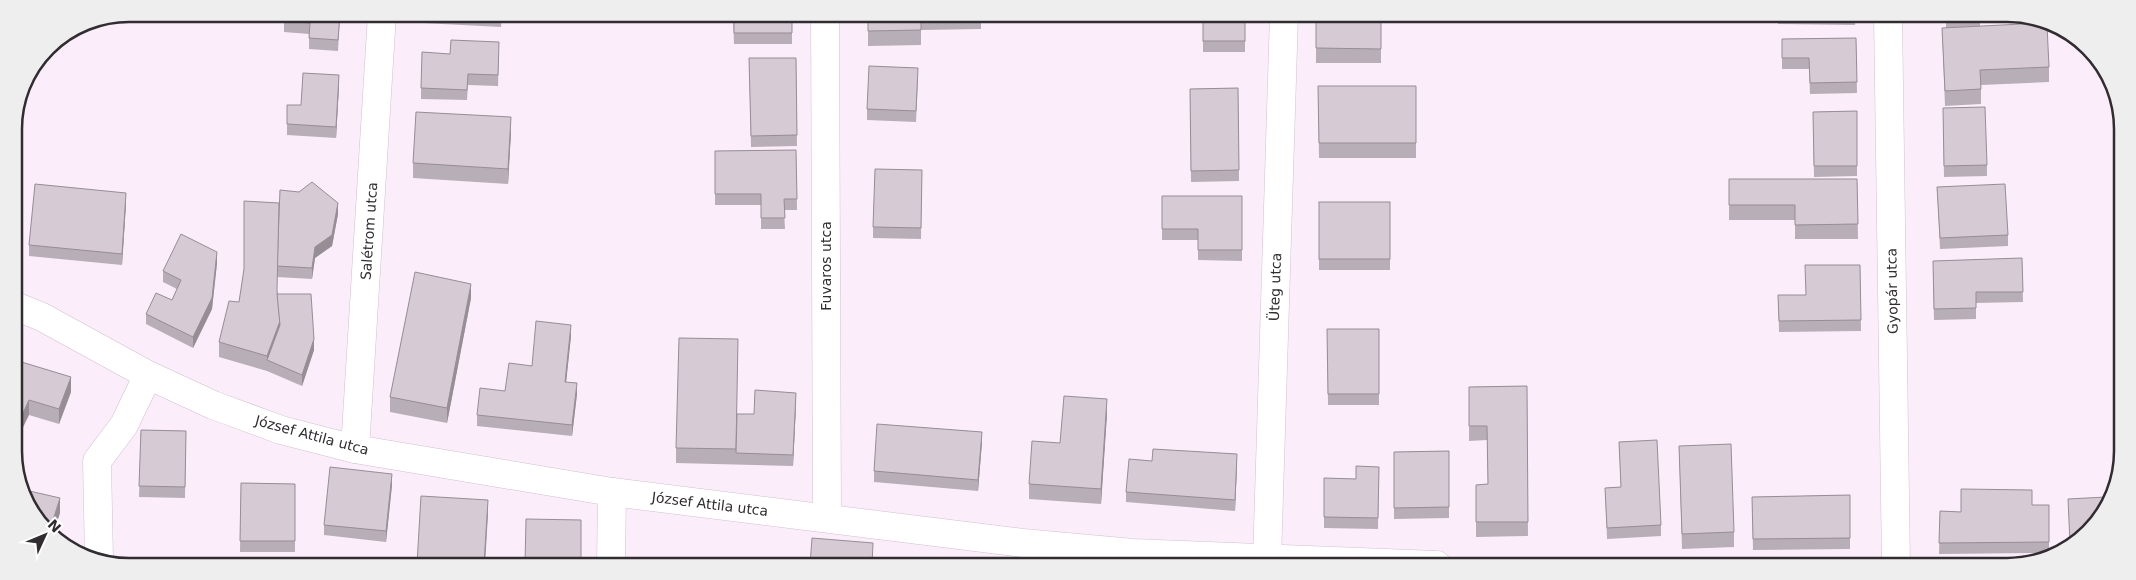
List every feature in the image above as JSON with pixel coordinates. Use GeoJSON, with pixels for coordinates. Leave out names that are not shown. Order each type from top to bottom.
{"type":"FeatureCollection","features":[{"type":"Feature","properties":{"kind":"street","name":"Üteg utca"},"geometry":{"type":"LineString","coordinates":[[1267,557],[1284,22]]}},
{"type":"Feature","properties":{"kind":"street","name":"Gyopár utca"},"geometry":{"type":"LineString","coordinates":[[1888,22],[1896,557]]}},
{"type":"Feature","properties":{"kind":"street","name":"Salétrom utca"},"geometry":{"type":"LineString","coordinates":[[355,449],[381,23]]}},
{"type":"Feature","properties":{"kind":"street","name":"Fuvaros utca"},"geometry":{"type":"LineString","coordinates":[[825,23],[826,518]]}},
{"type":"Feature","properties":{"kind":"street","name":"József Attila utca"},"geometry":{"type":"LineString","coordinates":[[22,309],[42,317],[148,375],[213,405],[281,430],[355,449],[612,492],[1013,541],[1133,553],[1218,557]]}},
{"type":"Feature","properties":{"kind":"street"},"geometry":{"type":"LineString","coordinates":[[99,553],[97,461],[124,425],[148,375]]}},
{"type":"Feature","properties":{"kind":"street"},"geometry":{"type":"LineString","coordinates":[[611,558],[612,492]]}},
{"type":"Feature","properties":{"kind":"building"},"geometry":{"type":"Polygon","coordinates":[[[1203,22],[1245,22],[1245,41],[1203,41],[1203,22]]]}},
{"type":"Feature","properties":{"kind":"building"},"geometry":{"type":"Polygon","coordinates":[[[1316,22],[1381,22],[1381,49],[1316,48],[1316,22]]]}},
{"type":"Feature","properties":{"kind":"building"},"geometry":{"type":"Polygon","coordinates":[[[310,23],[339,23],[338,40],[309,38],[310,23]]]}},
{"type":"Feature","properties":{"kind":"building"},"geometry":{"type":"Polygon","coordinates":[[[734,23],[792,23],[792,33],[734,33],[734,23]]]}},
{"type":"Feature","properties":{"kind":"building"},"geometry":{"type":"Polygon","coordinates":[[[868,23],[921,23],[921,30],[868,31],[868,23]]]}},
{"type":"Feature","properties":{"kind":"building"},"geometry":{"type":"Polygon","coordinates":[[[2023,24],[2041,28],[2047,31],[2049,67],[1980,70],[1981,89],[1945,91],[1942,28],[2023,24]]]}},
{"type":"Feature","properties":{"kind":"building"},"geometry":{"type":"Polygon","coordinates":[[[1856,38],[1857,82],[1810,83],[1809,58],[1782,58],[1782,39],[1856,38]]]}},
{"type":"Feature","properties":{"kind":"building"},"geometry":{"type":"Polygon","coordinates":[[[451,40],[499,42],[498,75],[468,74],[467,90],[421,88],[422,52],[450,54],[451,40]]]}},
{"type":"Feature","properties":{"kind":"building"},"geometry":{"type":"Polygon","coordinates":[[[749,58],[796,58],[797,135],[751,136],[749,58]]]}},
{"type":"Feature","properties":{"kind":"building"},"geometry":{"type":"Polygon","coordinates":[[[869,66],[918,68],[916,111],[867,109],[869,66]]]}},
{"type":"Feature","properties":{"kind":"building"},"geometry":{"type":"Polygon","coordinates":[[[303,73],[339,75],[336,127],[287,124],[287,105],[301,105],[303,73]]]}},
{"type":"Feature","properties":{"kind":"building"},"geometry":{"type":"Polygon","coordinates":[[[1318,86],[1416,86],[1416,143],[1319,143],[1318,86]]]}},
{"type":"Feature","properties":{"kind":"building"},"geometry":{"type":"Polygon","coordinates":[[[1238,88],[1239,170],[1191,171],[1190,89],[1238,88]]]}},
{"type":"Feature","properties":{"kind":"building"},"geometry":{"type":"Polygon","coordinates":[[[1985,107],[1987,165],[1944,166],[1943,108],[1985,107]]]}},
{"type":"Feature","properties":{"kind":"building"},"geometry":{"type":"Polygon","coordinates":[[[1857,111],[1857,166],[1814,166],[1813,112],[1857,111]]]}},
{"type":"Feature","properties":{"kind":"building"},"geometry":{"type":"Polygon","coordinates":[[[416,112],[511,117],[508,169],[413,163],[416,112]]]}},
{"type":"Feature","properties":{"kind":"building"},"geometry":{"type":"Polygon","coordinates":[[[796,150],[797,199],[784,199],[785,218],[761,218],[761,194],[715,194],[715,151],[796,150]]]}},
{"type":"Feature","properties":{"kind":"building"},"geometry":{"type":"Polygon","coordinates":[[[875,169],[922,170],[921,228],[873,227],[875,169]]]}},
{"type":"Feature","properties":{"kind":"building"},"geometry":{"type":"Polygon","coordinates":[[[1729,179],[1857,179],[1858,224],[1795,225],[1795,205],[1729,205],[1729,179]]]}},
{"type":"Feature","properties":{"kind":"building"},"geometry":{"type":"Polygon","coordinates":[[[312,182],[338,203],[332,235],[315,247],[312,268],[277,266],[280,190],[299,192],[312,182]]]}},
{"type":"Feature","properties":{"kind":"building"},"geometry":{"type":"Polygon","coordinates":[[[35,184],[126,193],[122,254],[29,245],[35,184]]]}},
{"type":"Feature","properties":{"kind":"building"},"geometry":{"type":"Polygon","coordinates":[[[2005,184],[2008,235],[1940,238],[1937,187],[2005,184]]]}},
{"type":"Feature","properties":{"kind":"building"},"geometry":{"type":"Polygon","coordinates":[[[1162,196],[1242,196],[1242,250],[1198,250],[1198,229],[1162,229],[1162,196]]]}},
{"type":"Feature","properties":{"kind":"building"},"geometry":{"type":"Polygon","coordinates":[[[244,201],[279,203],[277,290],[280,321],[267,356],[219,342],[229,301],[239,302],[244,269],[244,201]]]}},
{"type":"Feature","properties":{"kind":"building"},"geometry":{"type":"Polygon","coordinates":[[[1319,202],[1390,202],[1390,259],[1319,259],[1319,202]]]}},
{"type":"Feature","properties":{"kind":"building"},"geometry":{"type":"Polygon","coordinates":[[[181,234],[217,252],[212,298],[193,337],[146,314],[156,293],[172,300],[181,280],[163,271],[181,234]]]}},
{"type":"Feature","properties":{"kind":"building"},"geometry":{"type":"Polygon","coordinates":[[[2022,258],[2023,292],[1976,292],[1976,308],[1934,309],[1933,261],[2022,258]]]}},
{"type":"Feature","properties":{"kind":"building"},"geometry":{"type":"Polygon","coordinates":[[[1805,265],[1860,265],[1861,320],[1779,321],[1778,295],[1806,295],[1805,265]]]}},
{"type":"Feature","properties":{"kind":"building"},"geometry":{"type":"Polygon","coordinates":[[[415,272],[471,284],[447,408],[390,397],[415,272]]]}},
{"type":"Feature","properties":{"kind":"building"},"geometry":{"type":"Polygon","coordinates":[[[277,294],[311,294],[314,339],[302,375],[267,360],[280,325],[277,294]]]}},
{"type":"Feature","properties":{"kind":"building"},"geometry":{"type":"Polygon","coordinates":[[[536,321],[571,325],[565,382],[577,383],[572,425],[477,415],[480,388],[505,391],[509,363],[532,366],[536,321]]]}},
{"type":"Feature","properties":{"kind":"building"},"geometry":{"type":"Polygon","coordinates":[[[1327,329],[1379,329],[1379,394],[1328,394],[1327,329]]]}},
{"type":"Feature","properties":{"kind":"building"},"geometry":{"type":"Polygon","coordinates":[[[679,338],[738,339],[736,449],[676,448],[679,338]]]}},
{"type":"Feature","properties":{"kind":"building"},"geometry":{"type":"Polygon","coordinates":[[[22,362],[71,377],[59,409],[29,400],[22,415],[22,362]]]}},
{"type":"Feature","properties":{"kind":"building"},"geometry":{"type":"Polygon","coordinates":[[[1527,386],[1528,522],[1476,522],[1476,485],[1488,484],[1487,426],[1469,426],[1469,387],[1527,386]]]}},
{"type":"Feature","properties":{"kind":"building"},"geometry":{"type":"Polygon","coordinates":[[[755,390],[796,393],[793,455],[736,453],[737,414],[754,414],[755,390]]]}},
{"type":"Feature","properties":{"kind":"building"},"geometry":{"type":"Polygon","coordinates":[[[1064,396],[1107,399],[1101,489],[1029,484],[1032,441],[1060,443],[1064,396]]]}},
{"type":"Feature","properties":{"kind":"building"},"geometry":{"type":"Polygon","coordinates":[[[877,424],[982,432],[978,480],[874,471],[877,424]]]}},
{"type":"Feature","properties":{"kind":"building"},"geometry":{"type":"Polygon","coordinates":[[[141,430],[186,431],[185,487],[139,486],[141,430]]]}},
{"type":"Feature","properties":{"kind":"building"},"geometry":{"type":"Polygon","coordinates":[[[1657,440],[1661,525],[1607,528],[1605,488],[1621,487],[1619,442],[1657,440]]]}},
{"type":"Feature","properties":{"kind":"building"},"geometry":{"type":"Polygon","coordinates":[[[1731,444],[1734,532],[1682,534],[1679,446],[1731,444]]]}},
{"type":"Feature","properties":{"kind":"building"},"geometry":{"type":"Polygon","coordinates":[[[1153,449],[1237,454],[1235,500],[1126,492],[1129,459],[1152,461],[1153,449]]]}},
{"type":"Feature","properties":{"kind":"building"},"geometry":{"type":"Polygon","coordinates":[[[1449,451],[1449,507],[1394,508],[1394,452],[1449,451]]]}},
{"type":"Feature","properties":{"kind":"building"},"geometry":{"type":"Polygon","coordinates":[[[1356,466],[1379,467],[1378,518],[1324,517],[1324,478],[1356,479],[1356,466]]]}},
{"type":"Feature","properties":{"kind":"building"},"geometry":{"type":"Polygon","coordinates":[[[330,467],[392,474],[386,531],[324,525],[330,467]]]}},
{"type":"Feature","properties":{"kind":"building"},"geometry":{"type":"Polygon","coordinates":[[[241,483],[295,484],[295,541],[240,541],[241,483]]]}},
{"type":"Feature","properties":{"kind":"building"},"geometry":{"type":"Polygon","coordinates":[[[1961,489],[2032,490],[2032,505],[2049,505],[2049,542],[1939,543],[1940,511],[1961,512],[1961,489]]]}},
{"type":"Feature","properties":{"kind":"building"},"geometry":{"type":"Polygon","coordinates":[[[31,491],[60,498],[56,510],[41,510],[31,491]]]}},
{"type":"Feature","properties":{"kind":"building"},"geometry":{"type":"Polygon","coordinates":[[[1850,495],[1850,538],[1753,539],[1752,497],[1850,495]]]}},
{"type":"Feature","properties":{"kind":"building"},"geometry":{"type":"Polygon","coordinates":[[[421,496],[488,500],[484,558],[417,558],[421,496]]]}},
{"type":"Feature","properties":{"kind":"building"},"geometry":{"type":"Polygon","coordinates":[[[2102,497],[2087,521],[2070,537],[2068,499],[2102,497]]]}},
{"type":"Feature","properties":{"kind":"building"},"geometry":{"type":"Polygon","coordinates":[[[526,519],[581,520],[581,558],[525,558],[526,519]]]}},
{"type":"Feature","properties":{"kind":"building"},"geometry":{"type":"Polygon","coordinates":[[[812,538],[873,543],[872,558],[811,558],[812,538]]]}}]}
